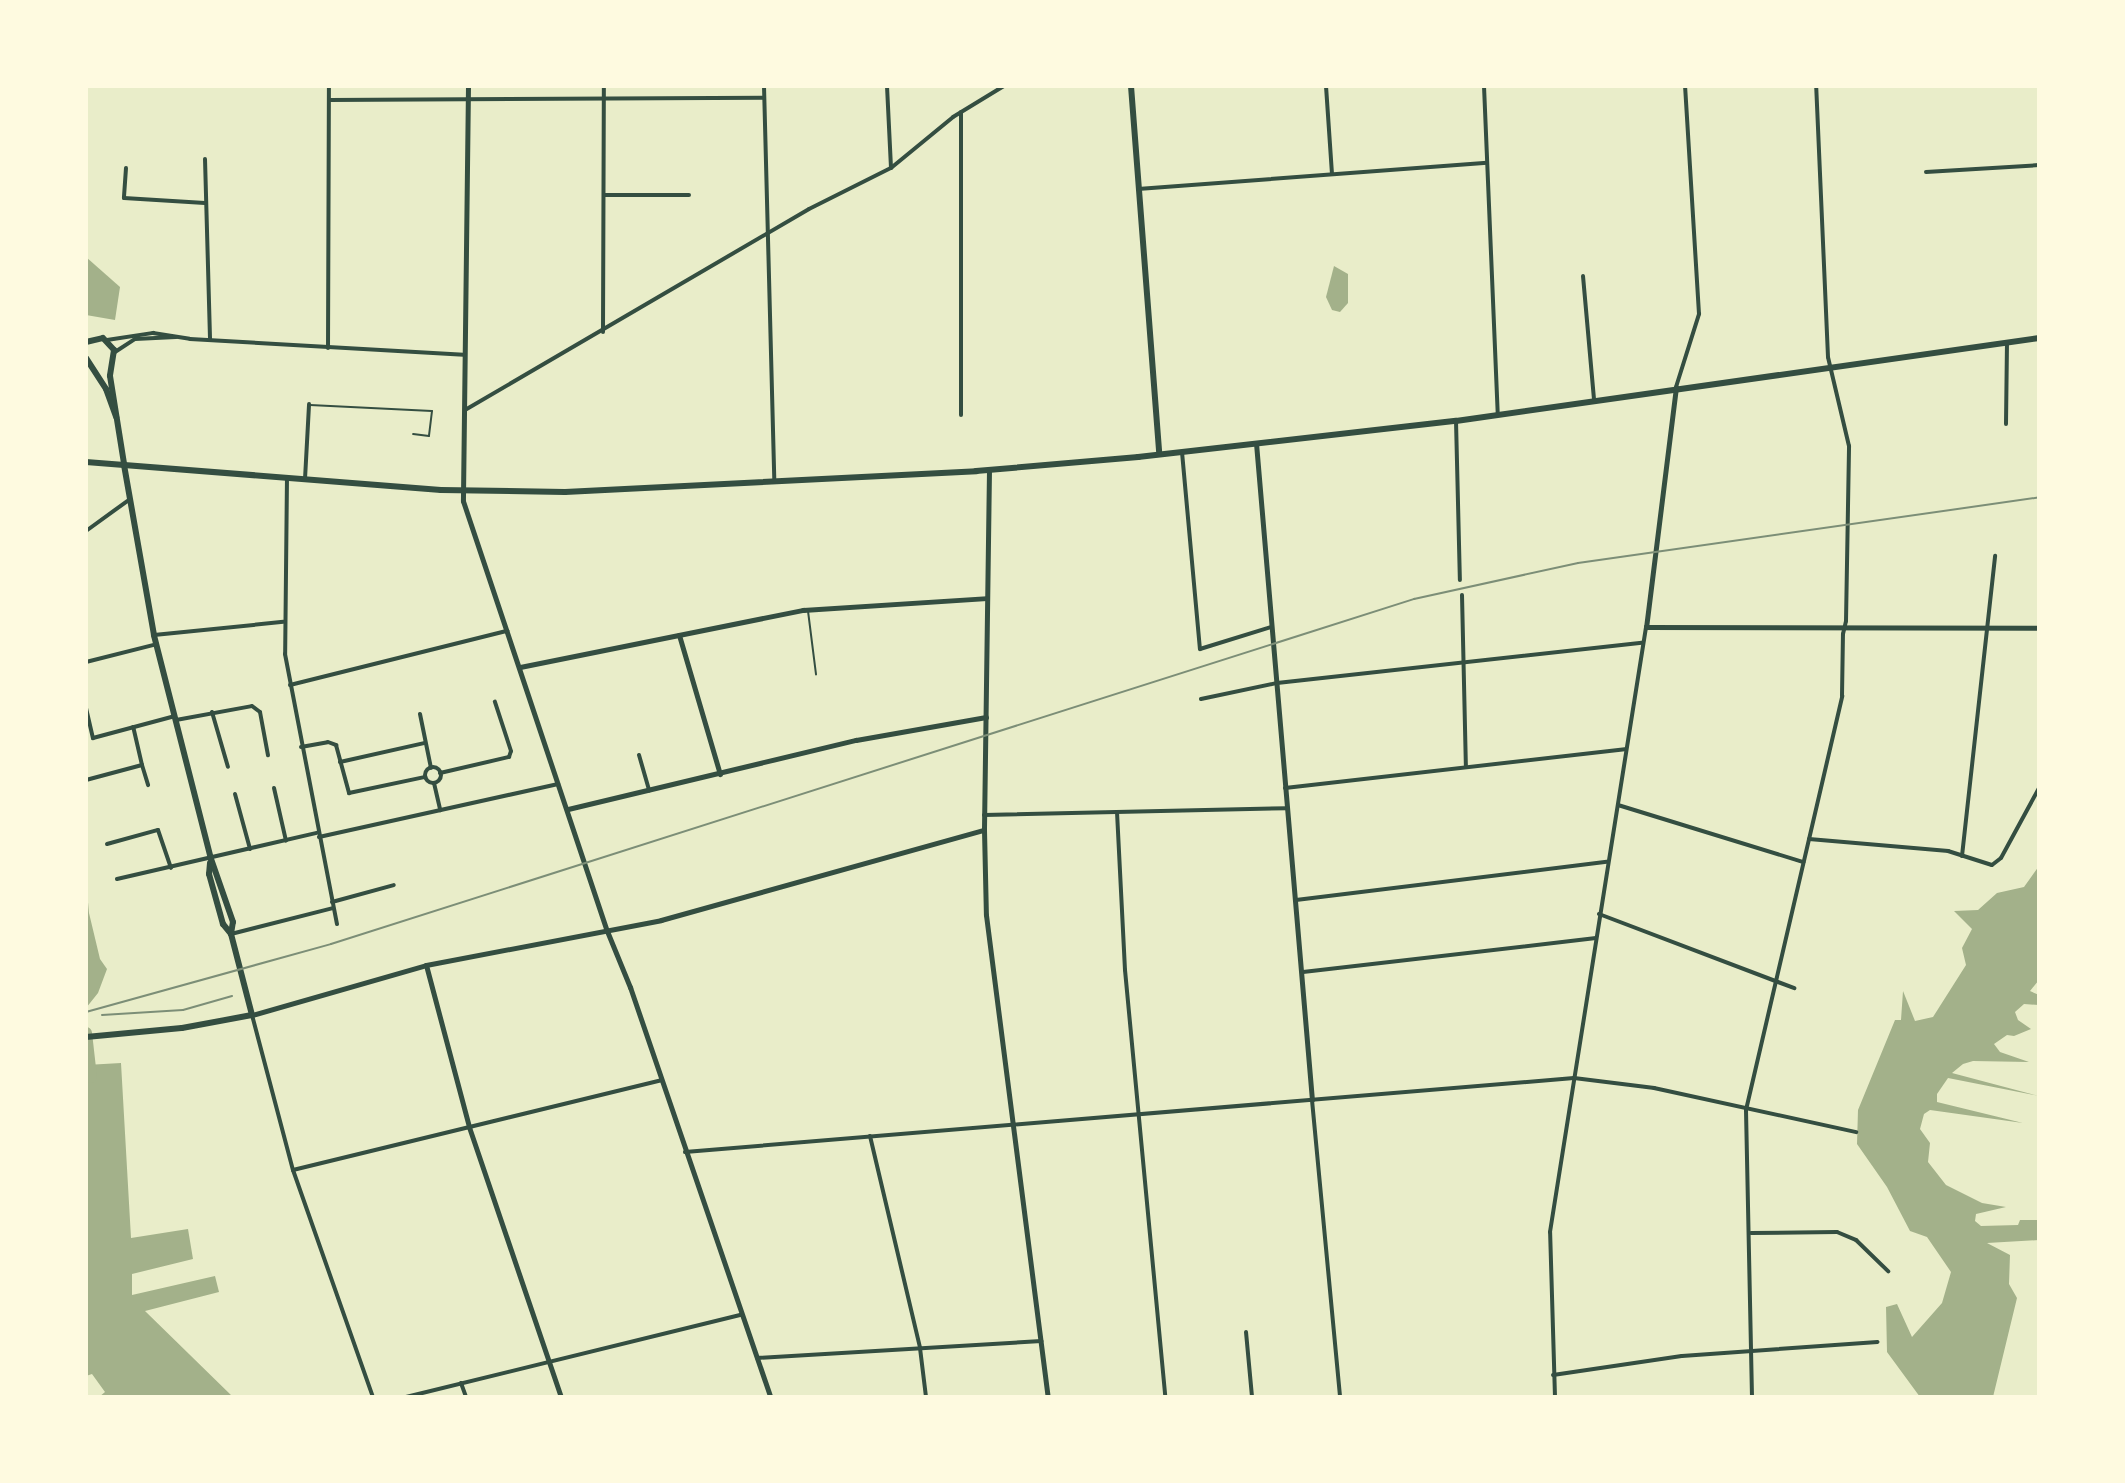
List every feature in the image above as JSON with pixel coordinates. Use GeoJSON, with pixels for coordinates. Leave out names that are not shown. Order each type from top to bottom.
{"type":"FeatureCollection","features":[{"type":"Feature","properties":{"kind":"main road"},"geometry":{"type":"LineString","coordinates":[[1131,86],[1159,454]]}},
{"type":"Feature","properties":{"kind":"main road"},"geometry":{"type":"LineString","coordinates":[[87,344],[96,338],[107,340],[114,354],[110,362],[124,463],[154,635],[211,859],[233,922],[231,934],[252,1015],[215,1024],[90,1036]]}},
{"type":"Feature","properties":{"kind":"main road"},"geometry":{"type":"LineString","coordinates":[[86,462],[463,490],[603,492],[774,479],[989,470],[1456,421],[1676,387],[2039,338]]}},
{"type":"Feature","properties":{"kind":"main road"},"geometry":{"type":"LineString","coordinates":[[86,358],[93,365],[118,420]]}},
{"type":"Feature","properties":{"kind":"main road"},"geometry":{"type":"LineString","coordinates":[[93,365],[110,362]]}},
{"type":"Feature","properties":{"kind":"street"},"geometry":{"type":"LineString","coordinates":[[328,348],[329,86]]}},
{"type":"Feature","properties":{"kind":"street"},"geometry":{"type":"LineString","coordinates":[[468,86],[463,501],[607,931],[770,1397]]}},
{"type":"Feature","properties":{"kind":"street"},"geometry":{"type":"LineString","coordinates":[[603,332],[604,86]]}},
{"type":"Feature","properties":{"kind":"street"},"geometry":{"type":"LineString","coordinates":[[764,86],[774,479]]}},
{"type":"Feature","properties":{"kind":"street"},"geometry":{"type":"LineString","coordinates":[[887,86],[891,168]]}},
{"type":"Feature","properties":{"kind":"street"},"geometry":{"type":"LineString","coordinates":[[465,410],[768,234],[891,168],[961,112],[995,88],[1004,86]]}},
{"type":"Feature","properties":{"kind":"street"},"geometry":{"type":"LineString","coordinates":[[1326,86],[1332,174]]}},
{"type":"Feature","properties":{"kind":"street"},"geometry":{"type":"LineString","coordinates":[[1484,86],[1498,414]]}},
{"type":"Feature","properties":{"kind":"street"},"geometry":{"type":"LineString","coordinates":[[1555,1397],[1550,1232],[1646,627],[1676,387],[1699,314],[1685,86]]}},
{"type":"Feature","properties":{"kind":"street"},"geometry":{"type":"LineString","coordinates":[[1752,1397],[1751,1233],[1746,1110],[1842,696],[1849,446],[1829,366],[1816,86]]}},
{"type":"Feature","properties":{"kind":"street"},"geometry":{"type":"LineString","coordinates":[[329,100],[764,98]]}},
{"type":"Feature","properties":{"kind":"street"},"geometry":{"type":"LineString","coordinates":[[961,112],[961,415]]}},
{"type":"Feature","properties":{"kind":"street"},"geometry":{"type":"LineString","coordinates":[[205,159],[210,340]]}},
{"type":"Feature","properties":{"kind":"street"},"geometry":{"type":"LineString","coordinates":[[1138,189],[1487,163]]}},
{"type":"Feature","properties":{"kind":"street"},"geometry":{"type":"LineString","coordinates":[[1926,172],[2039,165]]}},
{"type":"Feature","properties":{"kind":"street"},"geometry":{"type":"LineString","coordinates":[[126,168],[124,198],[205,203]]}},
{"type":"Feature","properties":{"kind":"street"},"geometry":{"type":"LineString","coordinates":[[604,195],[689,195]]}},
{"type":"Feature","properties":{"kind":"street"},"geometry":{"type":"LineString","coordinates":[[1583,276],[1594,399]]}},
{"type":"Feature","properties":{"kind":"street"},"geometry":{"type":"LineString","coordinates":[[107,340],[143,333],[210,340],[467,355]]}},
{"type":"Feature","properties":{"kind":"street"},"geometry":{"type":"LineString","coordinates":[[114,354],[135,339],[176,337]]}},
{"type":"Feature","properties":{"kind":"street"},"geometry":{"type":"LineString","coordinates":[[2006,424],[2007,343]]}},
{"type":"Feature","properties":{"kind":"street"},"geometry":{"type":"LineString","coordinates":[[305,479],[309,404]]}},
{"type":"Feature","properties":{"kind":"street"},"geometry":{"type":"LineString","coordinates":[[1456,421],[1460,580]]}},
{"type":"Feature","properties":{"kind":"street"},"geometry":{"type":"LineString","coordinates":[[1256,443],[1340,1397]]}},
{"type":"Feature","properties":{"kind":"street"},"geometry":{"type":"LineString","coordinates":[[1182,452],[1200,649],[1272,627]]}},
{"type":"Feature","properties":{"kind":"street"},"geometry":{"type":"LineString","coordinates":[[989,470],[984,815],[986,915],[1048,1397]]}},
{"type":"Feature","properties":{"kind":"street"},"geometry":{"type":"LineString","coordinates":[[287,477],[283,622],[290,685],[337,924]]}},
{"type":"Feature","properties":{"kind":"street"},"geometry":{"type":"LineString","coordinates":[[86,531],[132,497]]}},
{"type":"Feature","properties":{"kind":"street"},"geometry":{"type":"LineString","coordinates":[[1962,856],[1995,556]]}},
{"type":"Feature","properties":{"kind":"street"},"geometry":{"type":"LineString","coordinates":[[1462,595],[1466,663],[1466,767]]}},
{"type":"Feature","properties":{"kind":"street"},"geometry":{"type":"LineString","coordinates":[[520,667],[808,610],[987,598]]}},
{"type":"Feature","properties":{"kind":"street"},"geometry":{"type":"LineString","coordinates":[[154,635],[283,622]]}},
{"type":"Feature","properties":{"kind":"street"},"geometry":{"type":"LineString","coordinates":[[1646,627],[2039,628]]}},
{"type":"Feature","properties":{"kind":"street"},"geometry":{"type":"LineString","coordinates":[[290,685],[509,631]]}},
{"type":"Feature","properties":{"kind":"street"},"geometry":{"type":"LineString","coordinates":[[679,635],[720,774]]}},
{"type":"Feature","properties":{"kind":"street"},"geometry":{"type":"LineString","coordinates":[[1201,699],[1277,683],[1643,643]]}},
{"type":"Feature","properties":{"kind":"street"},"geometry":{"type":"LineString","coordinates":[[86,662],[157,644]]}},
{"type":"Feature","properties":{"kind":"street"},"geometry":{"type":"LineString","coordinates":[[420,714],[431,768],[440,773],[509,757],[511,751],[495,702]]}},
{"type":"Feature","properties":{"kind":"street"},"geometry":{"type":"LineString","coordinates":[[86,708],[93,738]]}},
{"type":"Feature","properties":{"kind":"street"},"geometry":{"type":"LineString","coordinates":[[86,740],[176,718],[257,708],[268,755]]}},
{"type":"Feature","properties":{"kind":"street"},"geometry":{"type":"LineString","coordinates":[[212,712],[228,767]]}},
{"type":"Feature","properties":{"kind":"street"},"geometry":{"type":"LineString","coordinates":[[568,809],[856,740],[986,717]]}},
{"type":"Feature","properties":{"kind":"street"},"geometry":{"type":"LineString","coordinates":[[133,727],[148,785]]}},
{"type":"Feature","properties":{"kind":"street"},"geometry":{"type":"LineString","coordinates":[[301,747],[332,742],[349,793],[425,777],[431,768]]}},
{"type":"Feature","properties":{"kind":"street"},"geometry":{"type":"LineString","coordinates":[[340,762],[424,743]]}},
{"type":"Feature","properties":{"kind":"street"},"geometry":{"type":"LineString","coordinates":[[1285,788],[1625,749]]}},
{"type":"Feature","properties":{"kind":"street"},"geometry":{"type":"LineString","coordinates":[[639,755],[649,791]]}},
{"type":"Feature","properties":{"kind":"street"},"geometry":{"type":"LineString","coordinates":[[86,780],[142,765]]}},
{"type":"Feature","properties":{"kind":"street"},"geometry":{"type":"LineString","coordinates":[[440,773],[434,783],[440,810]]}},
{"type":"Feature","properties":{"kind":"street"},"geometry":{"type":"LineString","coordinates":[[425,777],[434,783]]}},
{"type":"Feature","properties":{"kind":"street"},"geometry":{"type":"LineString","coordinates":[[117,879],[559,784]]}},
{"type":"Feature","properties":{"kind":"street"},"geometry":{"type":"LineString","coordinates":[[274,788],[286,841]]}},
{"type":"Feature","properties":{"kind":"street"},"geometry":{"type":"LineString","coordinates":[[1809,839],[1948,851],[1992,865],[2001,858],[2039,788]]}},
{"type":"Feature","properties":{"kind":"street"},"geometry":{"type":"LineString","coordinates":[[235,794],[250,849]]}},
{"type":"Feature","properties":{"kind":"street"},"geometry":{"type":"LineString","coordinates":[[1618,805],[1803,863]]}},
{"type":"Feature","properties":{"kind":"street"},"geometry":{"type":"LineString","coordinates":[[984,815],[1287,808]]}},
{"type":"Feature","properties":{"kind":"street"},"geometry":{"type":"LineString","coordinates":[[1117,812],[1125,970],[1165,1397]]}},
{"type":"Feature","properties":{"kind":"street"},"geometry":{"type":"LineString","coordinates":[[107,844],[158,830],[171,868]]}},
{"type":"Feature","properties":{"kind":"street"},"geometry":{"type":"LineString","coordinates":[[373,1397],[293,1170],[252,1015],[426,965],[661,920],[984,830]]}},
{"type":"Feature","properties":{"kind":"street"},"geometry":{"type":"LineString","coordinates":[[1296,900],[1608,862]]}},
{"type":"Feature","properties":{"kind":"street"},"geometry":{"type":"LineString","coordinates":[[332,902],[394,885]]}},
{"type":"Feature","properties":{"kind":"street"},"geometry":{"type":"LineString","coordinates":[[231,934],[333,908]]}},
{"type":"Feature","properties":{"kind":"street"},"geometry":{"type":"LineString","coordinates":[[1599,914],[1775,978],[1794,988]]}},
{"type":"Feature","properties":{"kind":"street"},"geometry":{"type":"LineString","coordinates":[[1303,972],[1596,938]]}},
{"type":"Feature","properties":{"kind":"street"},"geometry":{"type":"LineString","coordinates":[[426,965],[469,1127],[561,1397]]}},
{"type":"Feature","properties":{"kind":"street"},"geometry":{"type":"LineString","coordinates":[[685,1152],[1574,1078],[1654,1088],[1856,1132]]}},
{"type":"Feature","properties":{"kind":"street"},"geometry":{"type":"LineString","coordinates":[[293,1170],[661,1080]]}},
{"type":"Feature","properties":{"kind":"street"},"geometry":{"type":"LineString","coordinates":[[870,1136],[920,1348],[926,1397]]}},
{"type":"Feature","properties":{"kind":"street"},"geometry":{"type":"LineString","coordinates":[[1751,1233],[1837,1232],[1856,1240],[1888,1271]]}},
{"type":"Feature","properties":{"kind":"street"},"geometry":{"type":"LineString","coordinates":[[406,1397],[741,1315]]}},
{"type":"Feature","properties":{"kind":"street"},"geometry":{"type":"LineString","coordinates":[[1246,1332],[1252,1397]]}},
{"type":"Feature","properties":{"kind":"street"},"geometry":{"type":"LineString","coordinates":[[757,1358],[1041,1341]]}},
{"type":"Feature","properties":{"kind":"street"},"geometry":{"type":"LineString","coordinates":[[1553,1375],[1682,1356],[1878,1342]]}},
{"type":"Feature","properties":{"kind":"street"},"geometry":{"type":"LineString","coordinates":[[461,1383],[466,1397]]}},
{"type":"Feature","properties":{"kind":"lane"},"geometry":{"type":"LineString","coordinates":[[309,404],[432,411],[429,436],[413,434]]}},
{"type":"Feature","properties":{"kind":"lane"},"geometry":{"type":"LineString","coordinates":[[808,610],[816,674]]}},
{"type":"Feature","properties":{"kind":"shaded area"},"geometry":{"type":"Polygon","coordinates":[[[86,257],[120,287],[115,320],[86,315],[86,257]]]}},
{"type":"Feature","properties":{"kind":"shaded area"},"geometry":{"type":"Polygon","coordinates":[[[1334,266],[1348,274],[1348,303],[1340,312],[1332,310],[1326,297],[1334,266]]]}},
{"type":"Feature","properties":{"kind":"shaded area"},"geometry":{"type":"Polygon","coordinates":[[[2039,866],[2039,980],[2030,991],[2039,995],[2039,1005],[2024,1004],[2015,1012],[2018,1020],[2031,1029],[2014,1036],[2007,1035],[1994,1044],[2000,1052],[2029,1062],[1973,1061],[1952,1073],[2039,1096],[1948,1078],[1937,1094],[1937,1102],[2023,1123],[1930,1110],[1924,1114],[1920,1129],[1930,1143],[1928,1162],[1946,1185],[1982,1203],[2006,1207],[1976,1214],[1975,1221],[1981,1226],[2018,1225],[2020,1220],[2039,1220],[2039,1240],[1987,1243],[2010,1255],[2009,1284],[2017,1298],[1993,1397],[1920,1397],[1887,1352],[1886,1307],[1897,1304],[1912,1337],[1942,1303],[1951,1272],[1927,1237],[1910,1231],[1887,1187],[1857,1144],[1858,1110],[1895,1020],[1901,1020],[1903,991],[1915,1021],[1933,1017],[1966,965],[1962,948],[1972,929],[1954,911],[1978,910],[1997,893],[2024,887],[2039,866]]]}},
{"type":"Feature","properties":{"kind":"shaded area"},"geometry":{"type":"Polygon","coordinates":[[[86,880],[89,913],[100,959],[107,969],[98,993],[86,1008],[86,880]]]}},
{"type":"Feature","properties":{"kind":"shaded area"},"geometry":{"type":"Polygon","coordinates":[[[121,1063],[131,1238],[188,1229],[193,1259],[132,1274],[132,1295],[215,1276],[219,1292],[145,1311],[233,1397],[99,1397],[105,1392],[92,1374],[86,1376],[86,1065],[121,1063]]]}},
{"type":"Feature","properties":{"kind":"waterway"},"geometry":{"type":"LineString","coordinates":[[86,1033],[91,1077]]}},
{"type":"Feature","properties":{"kind":"railway"},"geometry":{"type":"LineString","coordinates":[[86,1012],[331,944],[1414,599],[1578,563],[2039,497]]}},
{"type":"Feature","properties":{"kind":"railway"},"geometry":{"type":"LineString","coordinates":[[102,1015],[183,1010],[232,996]]}}]}
